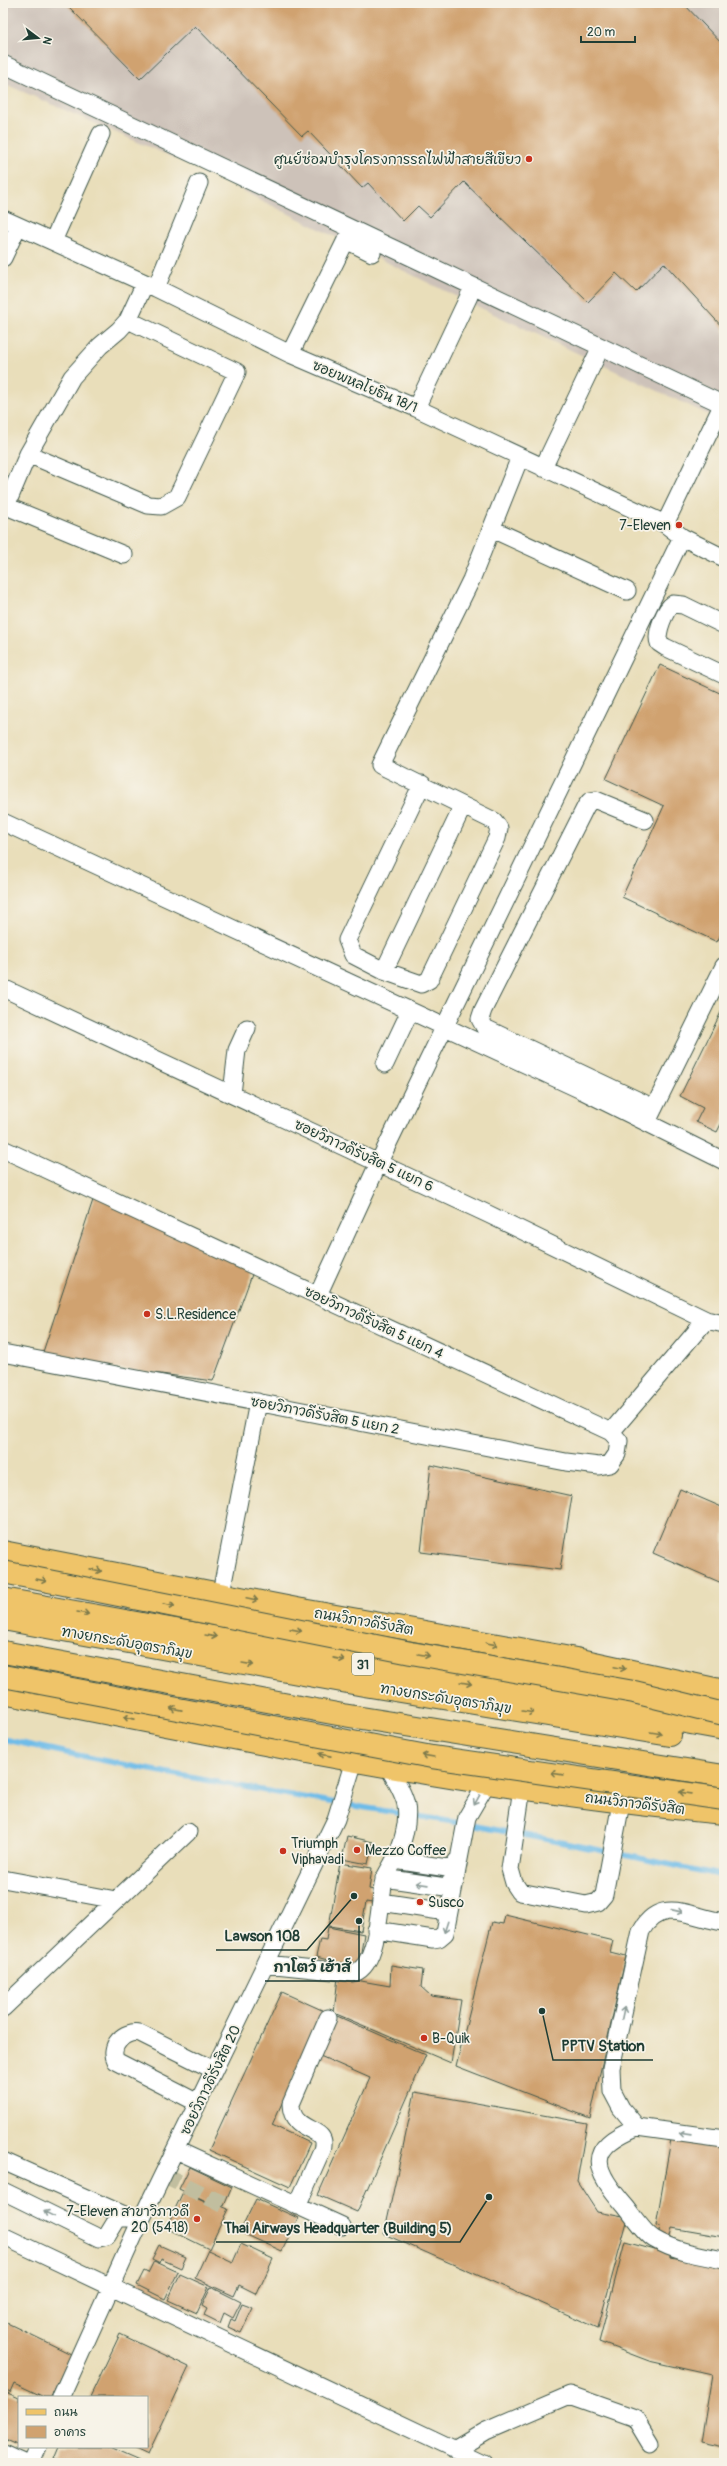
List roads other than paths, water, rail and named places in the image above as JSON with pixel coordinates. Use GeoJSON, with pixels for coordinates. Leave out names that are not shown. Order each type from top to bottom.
{"type":"FeatureCollection","features":[{"type":"Feature","properties":{"kind":"main road","name":"ถนนวิภาวดีรังสิต"},"geometry":{"type":"LineString","coordinates":[[3,1552],[221,1593],[302,1610],[576,1659],[724,1691]]}},
{"type":"Feature","properties":{"kind":"main road"},"geometry":{"type":"LineString","coordinates":[[3,1572],[411,1653],[634,1692],[724,1714]]}},
{"type":"Feature","properties":{"kind":"main road","name":"31"},"geometry":{"type":"LineString","coordinates":[[3,1599],[724,1729]]}},
{"type":"Feature","properties":{"kind":"main road"},"geometry":{"type":"LineString","coordinates":[[302,1610],[405,1672]]}},
{"type":"Feature","properties":{"kind":"main road","name":"ทางยกระดับอุตราภิมุข"},"geometry":{"type":"LineString","coordinates":[[3,1619],[364,1685],[724,1744]]}},
{"type":"Feature","properties":{"kind":"main road"},"geometry":{"type":"LineString","coordinates":[[3,1652],[343,1715],[724,1776]]}},
{"type":"Feature","properties":{"kind":"main road"},"geometry":{"type":"LineString","coordinates":[[3,1662],[305,1717],[724,1780]]}},
{"type":"Feature","properties":{"kind":"main road"},"geometry":{"type":"LineString","coordinates":[[3,1676],[425,1756],[724,1799]]}},
{"type":"Feature","properties":{"kind":"main road","name":"ถนนวิภาวดีรังสิต"},"geometry":{"type":"LineString","coordinates":[[3,1693],[354,1761],[621,1803],[724,1813]]}},
{"type":"Feature","properties":{"kind":"main road"},"geometry":{"type":"LineString","coordinates":[[182,1728],[305,1717]]}},
{"type":"Feature","properties":{"kind":"street"},"geometry":{"type":"LineString","coordinates":[[3,64],[722,410]]}},
{"type":"Feature","properties":{"kind":"street"},"geometry":{"type":"LineString","coordinates":[[53,241],[101,134]]}},
{"type":"Feature","properties":{"kind":"street"},"geometry":{"type":"LineString","coordinates":[[124,555],[4,505],[28,454],[72,377],[100,346],[119,330],[128,320],[151,286],[199,183]]}},
{"type":"Feature","properties":{"kind":"street","name":"ซอยพหลโยธิน 18/1"},"geometry":{"type":"LineString","coordinates":[[3,219],[151,286],[290,354],[416,408],[665,524],[682,537],[724,558]]}},
{"type":"Feature","properties":{"kind":"street"},"geometry":{"type":"LineString","coordinates":[[3,258],[18,226]]}},
{"type":"Feature","properties":{"kind":"street"},"geometry":{"type":"LineString","coordinates":[[290,354],[346,240],[597,355],[722,410]]}},
{"type":"Feature","properties":{"kind":"street"},"geometry":{"type":"LineString","coordinates":[[416,408],[469,296]]}},
{"type":"Feature","properties":{"kind":"street"},"geometry":{"type":"LineString","coordinates":[[28,454],[148,505],[161,506],[177,497],[237,372],[128,320]]}},
{"type":"Feature","properties":{"kind":"street"},"geometry":{"type":"LineString","coordinates":[[543,468],[597,355]]}},
{"type":"Feature","properties":{"kind":"street"},"geometry":{"type":"LineString","coordinates":[[665,524],[722,410]]}},
{"type":"Feature","properties":{"kind":"street"},"geometry":{"type":"LineString","coordinates":[[422,784],[346,940],[353,955],[384,971],[421,984],[429,980],[497,838],[498,828],[494,821],[422,784],[380,765],[471,580],[520,457]]}},
{"type":"Feature","properties":{"kind":"street"},"geometry":{"type":"LineString","coordinates":[[492,529],[627,591]]}},
{"type":"Feature","properties":{"kind":"street"},"geometry":{"type":"LineString","coordinates":[[318,1296],[379,1162],[446,1028],[682,537]]}},
{"type":"Feature","properties":{"kind":"street"},"geometry":{"type":"LineString","coordinates":[[724,624],[683,605],[673,604],[665,615],[658,637],[659,643],[665,647],[724,675]]}},
{"type":"Feature","properties":{"kind":"street"},"geometry":{"type":"LineString","coordinates":[[645,820],[596,800],[590,801],[586,806],[483,1010],[480,1019],[485,1028],[650,1115],[724,1161]]}},
{"type":"Feature","properties":{"kind":"street"},"geometry":{"type":"LineString","coordinates":[[384,971],[463,806]]}},
{"type":"Feature","properties":{"kind":"street"},"geometry":{"type":"LineString","coordinates":[[3,822],[446,1028],[650,1115]]}},
{"type":"Feature","properties":{"kind":"street"},"geometry":{"type":"LineString","coordinates":[[650,1115],[724,966]]}},
{"type":"Feature","properties":{"kind":"street","name":"ซอยวิภาวดีรังสิต 5 แยก 6"},"geometry":{"type":"LineString","coordinates":[[3,988],[379,1162],[706,1320],[724,1324]]}},
{"type":"Feature","properties":{"kind":"street"},"geometry":{"type":"LineString","coordinates":[[385,1064],[410,1011]]}},
{"type":"Feature","properties":{"kind":"street"},"geometry":{"type":"LineString","coordinates":[[232,1094],[237,1050],[247,1028]]}},
{"type":"Feature","properties":{"kind":"street","name":"ซอยวิภาวดีรังสิต 5 แยก 4"},"geometry":{"type":"LineString","coordinates":[[3,1149],[610,1432]]}},
{"type":"Feature","properties":{"kind":"street"},"geometry":{"type":"LineString","coordinates":[[610,1432],[706,1320]]}},
{"type":"Feature","properties":{"kind":"street","name":"ซอยวิภาวดีรังสิต 5 แยก 2"},"geometry":{"type":"LineString","coordinates":[[3,1353],[599,1466],[610,1464],[617,1454],[619,1441],[610,1432]]}},
{"type":"Feature","properties":{"kind":"street"},"geometry":{"type":"LineString","coordinates":[[221,1593],[258,1402]]}},
{"type":"Feature","properties":{"kind":"street","name":"ซอยวิภาวดีรังสิต 20"},"geometry":{"type":"LineString","coordinates":[[61,2396],[110,2287],[135,2220],[176,2150],[338,1814],[354,1761]]}},
{"type":"Feature","properties":{"kind":"street"},"geometry":{"type":"LineString","coordinates":[[266,1964],[355,1973],[368,1961],[376,1930],[384,1878],[394,1860],[404,1833],[406,1805],[388,1766]]}},
{"type":"Feature","properties":{"kind":"street"},"geometry":{"type":"LineString","coordinates":[[376,1930],[438,1938],[447,1928],[467,1817],[487,1783]]}},
{"type":"Feature","properties":{"kind":"street"},"geometry":{"type":"LineString","coordinates":[[522,1788],[510,1869],[514,1883],[520,1892],[586,1905],[598,1902],[604,1894],[621,1803]]}},
{"type":"Feature","properties":{"kind":"street"},"geometry":{"type":"LineString","coordinates":[[3,2008],[188,1832]]}},
{"type":"Feature","properties":{"kind":"street"},"geometry":{"type":"LineString","coordinates":[[394,1860],[447,1868],[455,1864],[459,1858]]}},
{"type":"Feature","properties":{"kind":"street"},"geometry":{"type":"LineString","coordinates":[[384,1878],[446,1887],[456,1878]]}},
{"type":"Feature","properties":{"kind":"street"},"geometry":{"type":"LineString","coordinates":[[3,1879],[116,1900]]}},
{"type":"Feature","properties":{"kind":"street"},"geometry":{"type":"LineString","coordinates":[[381,1902],[440,1911],[448,1907],[452,1901]]}},
{"type":"Feature","properties":{"kind":"street"},"geometry":{"type":"LineString","coordinates":[[638,2127],[621,2108],[612,2091],[611,2068],[641,1931],[647,1921],[655,1914],[671,1910],[724,1922]]}},
{"type":"Feature","properties":{"kind":"street"},"geometry":{"type":"LineString","coordinates":[[297,2206],[322,2150],[323,2139],[320,2135],[296,2121],[291,2112],[291,2104],[328,2018]]}},
{"type":"Feature","properties":{"kind":"street"},"geometry":{"type":"LineString","coordinates":[[198,2103],[116,2061],[113,2056],[114,2046],[125,2034],[131,2032],[140,2033],[214,2070]]}},
{"type":"Feature","properties":{"kind":"street"},"geometry":{"type":"LineString","coordinates":[[724,2140],[638,2127],[618,2135],[604,2145],[598,2159],[600,2172],[608,2185],[652,2238],[674,2250],[724,2260]]}},
{"type":"Feature","properties":{"kind":"street"},"geometry":{"type":"LineString","coordinates":[[176,2150],[342,2226]]}},
{"type":"Feature","properties":{"kind":"street"},"geometry":{"type":"LineString","coordinates":[[3,2160],[135,2220]]}},
{"type":"Feature","properties":{"kind":"street"},"geometry":{"type":"LineString","coordinates":[[3,2191],[99,2238],[107,2236],[118,2218],[135,2220]]}},
{"type":"Feature","properties":{"kind":"street"},"geometry":{"type":"LineString","coordinates":[[3,2236],[483,2463]]}},
{"type":"Feature","properties":{"kind":"street"},"geometry":{"type":"LineString","coordinates":[[454,2450],[486,2431],[570,2394],[635,2418],[650,2443]]}},
{"type":"Feature","properties":{"kind":"street"},"geometry":{"type":"LineString","coordinates":[[31,2463],[38,2448]]}},
{"type":"Feature","properties":{"kind":"street"},"geometry":{"type":"LineString","coordinates":[[3,2454],[23,2463]]}},
{"type":"Feature","properties":{"kind":"waterway"},"geometry":{"type":"LineString","coordinates":[[3,1739],[222,1783],[512,1833],[724,1876]]}},
{"type":"Feature","properties":{"kind":"tunnel"},"geometry":{"type":"LineString","coordinates":[[163,2175],[229,2207]]}},
{"type":"Feature","properties":{"kind":"place","name":"ศูนย์ซ่อมบำรุงโครงการรถไฟฟ้าสายสีเขียว"},"geometry":{"type":"Point","coordinates":[529,159]}},
{"type":"Feature","properties":{"kind":"place","name":"7-Eleven"},"geometry":{"type":"Point","coordinates":[679,525]}},
{"type":"Feature","properties":{"kind":"place","name":"S.L.Residence"},"geometry":{"type":"Point","coordinates":[147,1314]}},
{"type":"Feature","properties":{"kind":"place","name":"Mezzo Coffee"},"geometry":{"type":"Point","coordinates":[357,1850]}},
{"type":"Feature","properties":{"kind":"place","name":"Triumph Viphavadi"},"geometry":{"type":"Point","coordinates":[283,1851]}},
{"type":"Feature","properties":{"kind":"place","name":"Lawson 108"},"geometry":{"type":"Point","coordinates":[354,1896]}},
{"type":"Feature","properties":{"kind":"place","name":"Susco"},"geometry":{"type":"Point","coordinates":[420,1902]}},
{"type":"Feature","properties":{"kind":"place","name":"กาโตว์ เฮ้าส์"},"geometry":{"type":"Point","coordinates":[359,1921]}},
{"type":"Feature","properties":{"kind":"place","name":"PPTV Station"},"geometry":{"type":"Point","coordinates":[542,2011]}},
{"type":"Feature","properties":{"kind":"place","name":"B-Quik"},"geometry":{"type":"Point","coordinates":[424,2038]}},
{"type":"Feature","properties":{"kind":"place","name":"Thai Airways Headquarter (Building 5)"},"geometry":{"type":"Point","coordinates":[489,2197]}},
{"type":"Feature","properties":{"kind":"place","name":"7-Eleven สาขาวิภาวดี 20 (5418)"},"geometry":{"type":"Point","coordinates":[197,2219]}}]}
